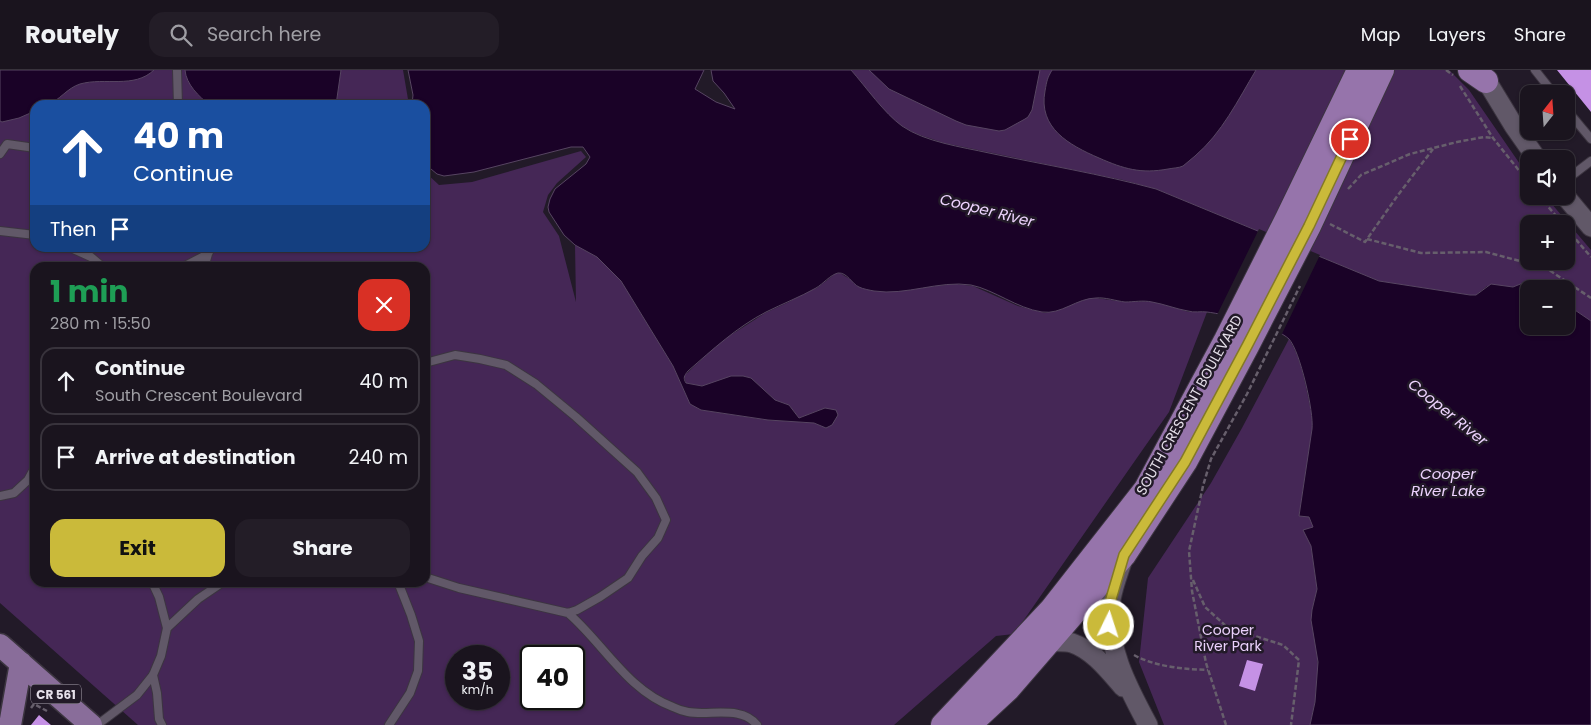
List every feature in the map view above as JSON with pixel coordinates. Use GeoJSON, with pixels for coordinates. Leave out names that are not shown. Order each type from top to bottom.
{"type":"FeatureCollection","features":[{"type":"Feature","properties":{"kind":"highway","name":"SOUTH CRESCENT BOULEVARD"},"geometry":{"type":"LineString","coordinates":[[1309,223],[1358,70]]}},
{"type":"Feature","properties":{"kind":"highway","name":"SOUTH CRESCENT BOULEVARD"},"geometry":{"type":"LineString","coordinates":[[970,725],[1008,689],[1124,555],[1185,462],[1309,223],[1382,70]]}},
{"type":"Feature","properties":{"kind":"highway","name":"SOUTH CRESCENT BOULEVARD"},"geometry":{"type":"LineString","coordinates":[[943,725],[1052,608],[1146,489],[1247,345]]}},
{"type":"Feature","properties":{"kind":"main road","name":"CR 561"},"geometry":{"type":"LineString","coordinates":[[0,645],[90,725]]}},
{"type":"Feature","properties":{"kind":"main road"},"geometry":{"type":"LineString","coordinates":[[9,725],[21,663]]}},
{"type":"Feature","properties":{"kind":"main road"},"geometry":{"type":"LineString","coordinates":[[0,685],[9,725]]}},
{"type":"Feature","properties":{"kind":"street"},"geometry":{"type":"LineString","coordinates":[[1470,76],[1514,126],[1531,150]]}},
{"type":"Feature","properties":{"kind":"street"},"geometry":{"type":"LineString","coordinates":[[1573,205],[1591,227]]}},
{"type":"Feature","properties":{"kind":"street"},"geometry":{"type":"LineString","coordinates":[[1124,555],[1111,599],[1109,625],[1116,658],[1148,725]]}},
{"type":"Feature","properties":{"kind":"street"},"geometry":{"type":"LineString","coordinates":[[1048,642],[1071,643],[1083,648],[1106,668],[1135,701]]}},
{"type":"Feature","properties":{"kind":"lane"},"geometry":{"type":"LineString","coordinates":[[177,70],[178,100]]}},
{"type":"Feature","properties":{"kind":"lane"},"geometry":{"type":"LineString","coordinates":[[1535,70],[1547,85]]}},
{"type":"Feature","properties":{"kind":"lane"},"geometry":{"type":"LineString","coordinates":[[1575,120],[1591,139]]}},
{"type":"Feature","properties":{"kind":"lane"},"geometry":{"type":"LineString","coordinates":[[0,154],[7,144],[30,147]]}},
{"type":"Feature","properties":{"kind":"lane"},"geometry":{"type":"LineString","coordinates":[[1575,173],[1591,161]]}},
{"type":"Feature","properties":{"kind":"lane"},"geometry":{"type":"LineString","coordinates":[[0,230],[30,233]]}},
{"type":"Feature","properties":{"kind":"lane"},"geometry":{"type":"LineString","coordinates":[[80,252],[97,262]]}},
{"type":"Feature","properties":{"kind":"lane"},"geometry":{"type":"LineString","coordinates":[[191,262],[207,252]]}},
{"type":"Feature","properties":{"kind":"lane"},"geometry":{"type":"LineString","coordinates":[[430,362],[455,355],[480,358],[506,365],[536,384],[637,472],[656,498],[666,520],[658,538],[642,556],[628,578],[577,610],[568,612],[459,588],[430,579]]}},
{"type":"Feature","properties":{"kind":"lane"},"geometry":{"type":"LineString","coordinates":[[0,496],[14,493],[30,476]]}},
{"type":"Feature","properties":{"kind":"lane"},"geometry":{"type":"LineString","coordinates":[[97,725],[137,695],[153,675],[161,656],[167,628],[159,597],[154,587]]}},
{"type":"Feature","properties":{"kind":"lane"},"geometry":{"type":"LineString","coordinates":[[167,628],[198,598],[215,587]]}},
{"type":"Feature","properties":{"kind":"lane"},"geometry":{"type":"LineString","coordinates":[[389,725],[410,693],[418,671],[419,641],[400,587]]}},
{"type":"Feature","properties":{"kind":"lane"},"geometry":{"type":"LineString","coordinates":[[568,612],[596,640],[614,664],[652,696],[688,712],[734,713],[750,718],[757,725]]}},
{"type":"Feature","properties":{"kind":"lane"},"geometry":{"type":"LineString","coordinates":[[153,675],[159,719],[162,725]]}},
{"type":"Feature","properties":{"kind":"path"},"geometry":{"type":"LineString","coordinates":[[1446,70],[1470,76],[1493,138],[1520,172]]}},
{"type":"Feature","properties":{"kind":"path"},"geometry":{"type":"LineString","coordinates":[[1348,188],[1361,175],[1410,154],[1457,142],[1484,137],[1493,138]]}},
{"type":"Feature","properties":{"kind":"path"},"geometry":{"type":"LineString","coordinates":[[1309,223],[1365,242],[1434,148]]}},
{"type":"Feature","properties":{"kind":"path"},"geometry":{"type":"LineString","coordinates":[[1547,205],[1555,215]]}},
{"type":"Feature","properties":{"kind":"path"},"geometry":{"type":"LineString","coordinates":[[1575,238],[1591,256]]}},
{"type":"Feature","properties":{"kind":"path"},"geometry":{"type":"LineString","coordinates":[[1367,239],[1421,253],[1486,252],[1546,268],[1591,298]]}},
{"type":"Feature","properties":{"kind":"path"},"geometry":{"type":"LineString","coordinates":[[1226,725],[1209,670],[1192,590],[1189,551],[1202,486],[1247,345],[1302,282]]}},
{"type":"Feature","properties":{"kind":"path"},"geometry":{"type":"LineString","coordinates":[[1191,577],[1205,606],[1227,627],[1283,645],[1299,660],[1291,725]]}},
{"type":"Feature","properties":{"kind":"path"},"geometry":{"type":"LineString","coordinates":[[1127,650],[1135,656],[1154,664],[1186,670],[1209,670]]}},
{"type":"Feature","properties":{"kind":"path"},"geometry":{"type":"LineString","coordinates":[[30,713],[31,707],[34,704],[47,711]]}},
{"type":"Feature","properties":{"kind":"green space"},"geometry":{"type":"Polygon","coordinates":[[[0,70],[403,70],[408,100],[30,100],[30,252],[430,252],[430,177],[439,185],[472,182],[581,151],[586,157],[557,183],[548,195],[543,212],[559,236],[576,302],[575,245],[597,257],[621,281],[673,366],[690,404],[701,410],[768,420],[814,423],[826,428],[825,408],[799,418],[789,405],[775,400],[751,378],[743,376],[702,386],[686,383],[684,376],[720,342],[765,313],[817,288],[835,274],[840,273],[848,278],[887,291],[956,284],[973,286],[1018,306],[1045,313],[1086,299],[1096,298],[1125,302],[1151,301],[1189,312],[1207,312],[1169,412],[1014,634],[996,636],[894,725],[138,725],[0,603],[0,70]]]}},
{"type":"Feature","properties":{"kind":"green space"},"geometry":{"type":"Polygon","coordinates":[[[851,70],[1449,70],[1469,90],[1520,164],[1520,205],[1553,205],[1561,215],[1520,215],[1520,270],[1575,270],[1575,231],[1591,250],[1591,321],[1575,310],[1575,280],[1520,280],[1520,284],[1513,287],[1487,286],[1476,295],[1379,281],[1156,189],[1123,180],[944,143],[904,127],[883,109],[851,70]]]}},
{"type":"Feature","properties":{"kind":"green space","name":"Cooper River Park"},"geometry":{"type":"Polygon","coordinates":[[[1289,339],[1301,367],[1313,424],[1299,516],[1309,517],[1313,527],[1303,530],[1311,546],[1317,589],[1312,610],[1318,666],[1315,702],[1310,725],[1164,725],[1139,662],[1148,578],[1211,483],[1289,339]]]}},
{"type":"Feature","properties":{"kind":"water"},"geometry":{"type":"Polygon","coordinates":[[[0,70],[154,70],[146,76],[128,81],[80,84],[71,88],[56,100],[30,100],[30,113],[19,118],[0,121],[0,70]]]}},
{"type":"Feature","properties":{"kind":"water"},"geometry":{"type":"Polygon","coordinates":[[[185,70],[341,70],[337,100],[204,100],[194,90],[185,70]]]}},
{"type":"Feature","properties":{"kind":"water","name":"Cooper River Lake"},"geometry":{"type":"Polygon","coordinates":[[[408,70],[704,70],[695,89],[716,102],[735,109],[713,81],[711,70],[851,70],[895,121],[911,132],[933,140],[1156,189],[1379,281],[1470,295],[1476,295],[1491,284],[1513,287],[1520,284],[1520,335],[1575,335],[1575,310],[1591,321],[1591,725],[1310,725],[1315,702],[1318,662],[1311,620],[1317,589],[1311,546],[1303,530],[1313,527],[1309,517],[1299,516],[1312,421],[1311,409],[1298,356],[1289,339],[1283,334],[1226,315],[1190,312],[1149,301],[1125,302],[1096,298],[1056,311],[1042,312],[1023,307],[980,287],[971,285],[959,284],[886,292],[874,291],[859,287],[844,274],[838,273],[816,288],[766,312],[745,325],[725,339],[688,371],[684,378],[686,383],[702,386],[731,376],[751,378],[775,400],[789,405],[799,418],[825,408],[836,410],[838,415],[832,425],[826,428],[814,423],[768,420],[701,410],[690,404],[673,366],[621,281],[597,257],[575,245],[564,235],[549,212],[550,199],[555,189],[586,164],[590,157],[583,147],[571,147],[474,172],[444,176],[437,174],[430,168],[430,100],[412,100],[408,70]]]}},
{"type":"Feature","properties":{"kind":"water"},"geometry":{"type":"Polygon","coordinates":[[[869,70],[1040,70],[1032,110],[1028,117],[1005,130],[999,131],[966,125],[956,121],[889,89],[869,70]]]}},
{"type":"Feature","properties":{"kind":"water"},"geometry":{"type":"Polygon","coordinates":[[[1052,70],[1256,70],[1229,116],[1205,147],[1195,156],[1183,166],[1176,168],[1141,171],[1108,162],[1077,147],[1058,134],[1046,115],[1044,104],[1047,82],[1052,70]]]}},
{"type":"Feature","properties":{"kind":"pier"},"geometry":{"type":"Polygon","coordinates":[[[1259,229],[1320,255],[1281,336],[1260,327],[1216,317],[1259,229]]]}},
{"type":"Feature","properties":{"kind":"building"},"geometry":{"type":"Polygon","coordinates":[[[1557,70],[1591,70],[1591,112],[1575,92],[1575,85],[1569,85],[1557,70]]]}},
{"type":"Feature","properties":{"kind":"building"},"geometry":{"type":"Polygon","coordinates":[[[1247,660],[1263,664],[1255,691],[1239,686],[1247,660]]]}},
{"type":"Feature","properties":{"kind":"building"},"geometry":{"type":"Polygon","coordinates":[[[39,715],[51,725],[31,725],[39,715]]]}},
{"type":"Feature","properties":{"kind":"route"},"geometry":{"type":"LineString","coordinates":[[1109,625],[1111,599],[1124,555],[1185,462],[1309,226],[1350,139]]}},
{"type":"Feature","properties":{"kind":"water label","name":"Cooper River"},"geometry":{"type":"Point","coordinates":[987,210]}},
{"type":"Feature","properties":{"kind":"water label","name":"Cooper River"},"geometry":{"type":"Point","coordinates":[1448,412]}}]}
